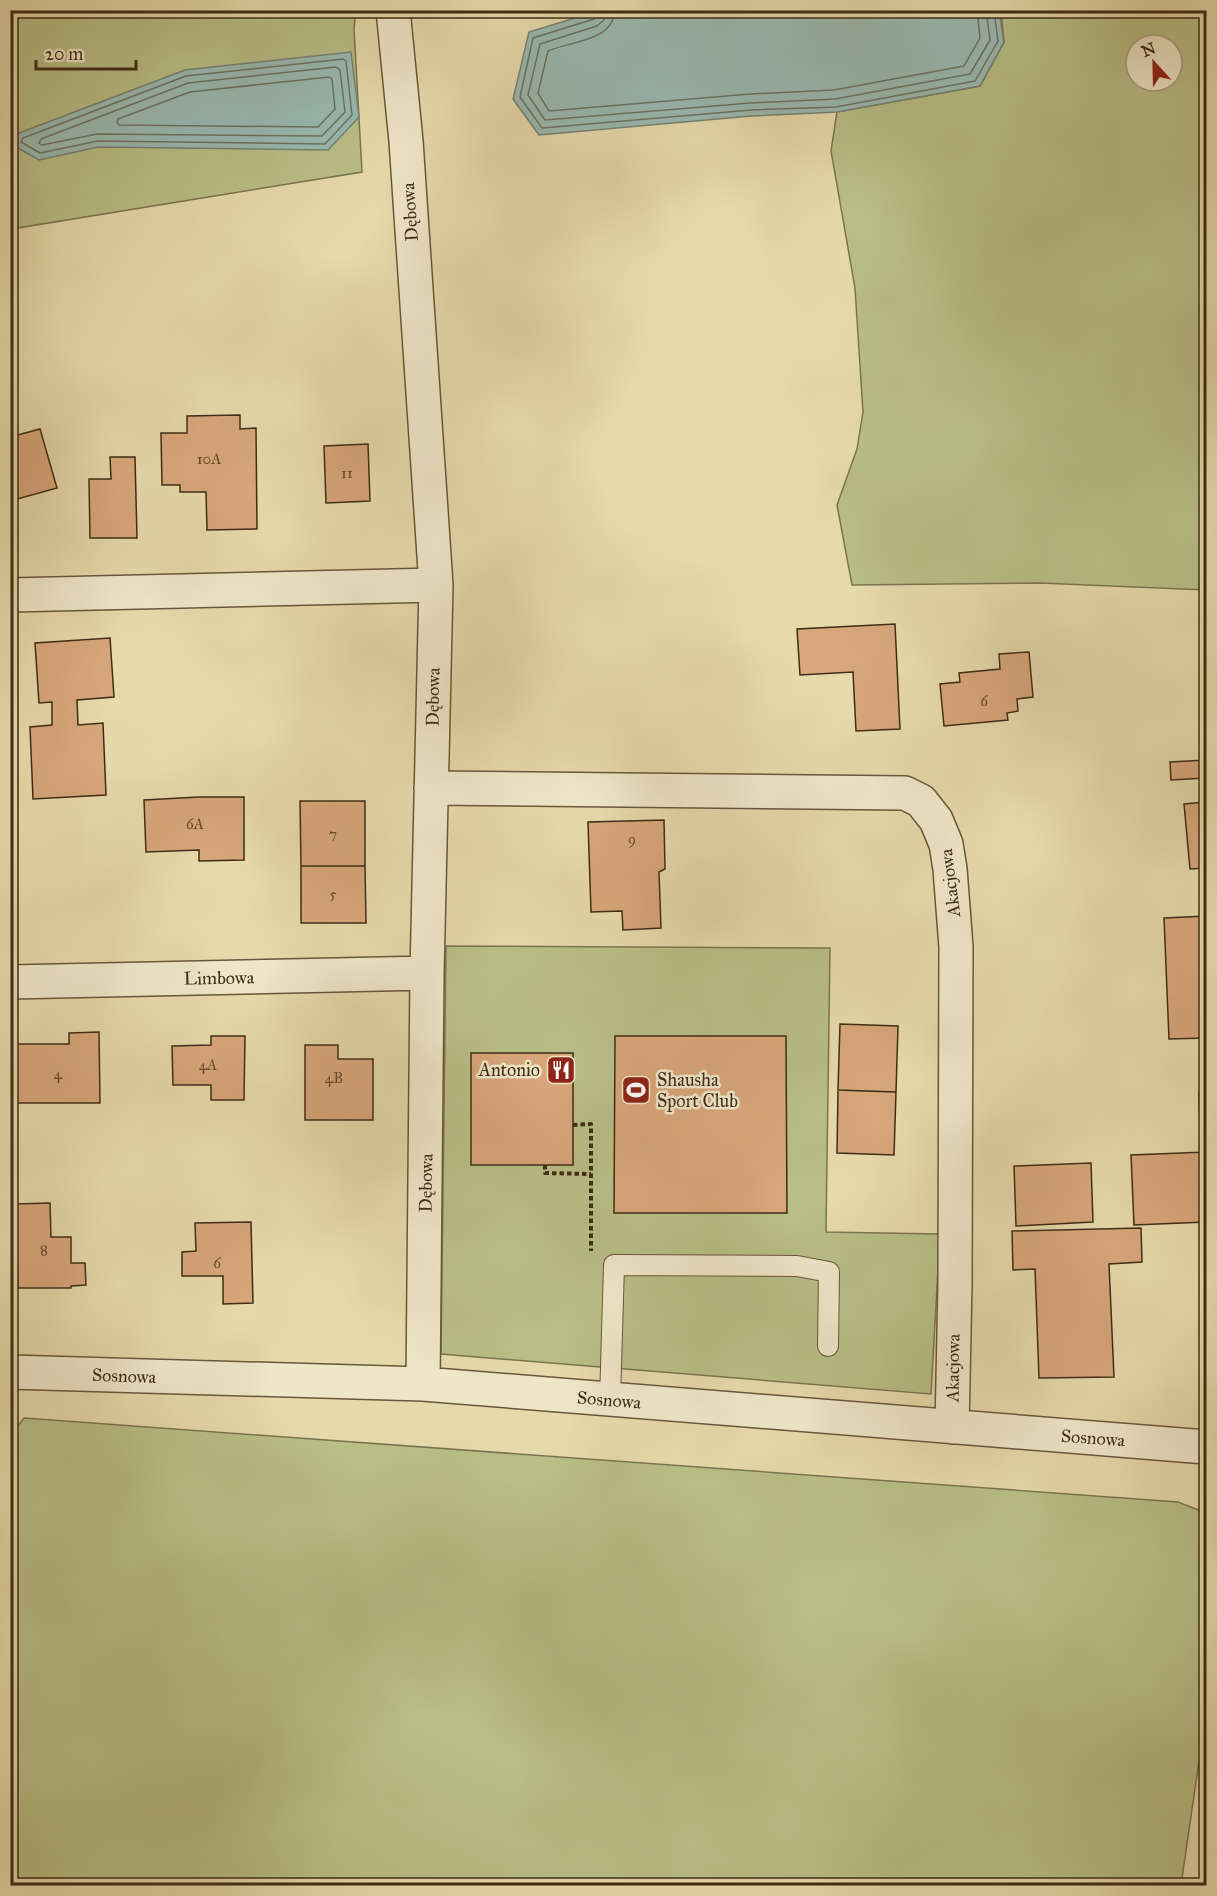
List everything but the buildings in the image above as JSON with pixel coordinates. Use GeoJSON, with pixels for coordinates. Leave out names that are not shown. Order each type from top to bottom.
{"type":"FeatureCollection","features":[{"type":"Feature","properties":{"kind":"street","name":"Dębowa"},"geometry":{"type":"LineString","coordinates":[[393,10],[406,141],[436,585],[427,973],[423,1384]]}},
{"type":"Feature","properties":{"kind":"street"},"geometry":{"type":"LineString","coordinates":[[10,595],[436,585]]}},
{"type":"Feature","properties":{"kind":"street","name":"Akacjowa"},"geometry":{"type":"LineString","coordinates":[[431,788],[904,793],[921,801],[936,820],[946,844],[956,947],[955,1284],[952,1427]]}},
{"type":"Feature","properties":{"kind":"street","name":"Limbowa"},"geometry":{"type":"LineString","coordinates":[[10,982],[427,973]]}},
{"type":"Feature","properties":{"kind":"street","name":"Sosnowa"},"geometry":{"type":"LineString","coordinates":[[10,1372],[423,1384],[610,1401],[1206,1447]]}},
{"type":"Feature","properties":{"kind":"lane"},"geometry":{"type":"LineString","coordinates":[[610,1401],[614,1265],[797,1266],[829,1272],[828,1346]]}},
{"type":"Feature","properties":{"kind":"path"},"geometry":{"type":"LineString","coordinates":[[10,13],[90,10]]}},
{"type":"Feature","properties":{"kind":"path"},"geometry":{"type":"LineString","coordinates":[[152,10],[349,13],[367,10]]}},
{"type":"Feature","properties":{"kind":"path"},"geometry":{"type":"LineString","coordinates":[[573,1125],[591,1124],[591,1265],[614,1265]]}},
{"type":"Feature","properties":{"kind":"path"},"geometry":{"type":"LineString","coordinates":[[545,1165],[546,1173],[591,1174]]}},
{"type":"Feature","properties":{"kind":"green space"},"geometry":{"type":"Polygon","coordinates":[[[11,11],[356,11],[354,29],[362,172],[11,229],[11,11]]]}},
{"type":"Feature","properties":{"kind":"green space"},"geometry":{"type":"Polygon","coordinates":[[[1001,11],[1206,11],[1206,590],[1040,583],[852,585],[837,505],[857,449],[863,412],[855,288],[831,151],[837,112],[980,86],[1004,42],[1001,11]]]}},
{"type":"Feature","properties":{"kind":"green space","name":"Shausha Sport Club"},"geometry":{"type":"Polygon","coordinates":[[[446,946],[830,948],[826,1232],[940,1234],[931,1394],[441,1354],[446,946]]]}},
{"type":"Feature","properties":{"kind":"green space"},"geometry":{"type":"Polygon","coordinates":[[[24,1418],[1178,1502],[1206,1513],[1206,1713],[1181,1885],[11,1885],[10,1436],[24,1418]]]}},
{"type":"Feature","properties":{"kind":"water"},"geometry":{"type":"Polygon","coordinates":[[[601,10],[999,11],[1004,42],[980,86],[837,112],[751,116],[539,135],[513,99],[529,32],[601,10]]]}},
{"type":"Feature","properties":{"kind":"water"},"geometry":{"type":"Polygon","coordinates":[[[351,52],[359,117],[328,150],[98,147],[39,160],[11,144],[11,136],[185,70],[351,52]]]}},
{"type":"Feature","properties":{"kind":"place","name":"Antonio"},"geometry":{"type":"Point","coordinates":[561,1070]}},
{"type":"Feature","properties":{"kind":"place","name":"Shausha Sport Club"},"geometry":{"type":"Point","coordinates":[636,1090]}}]}
